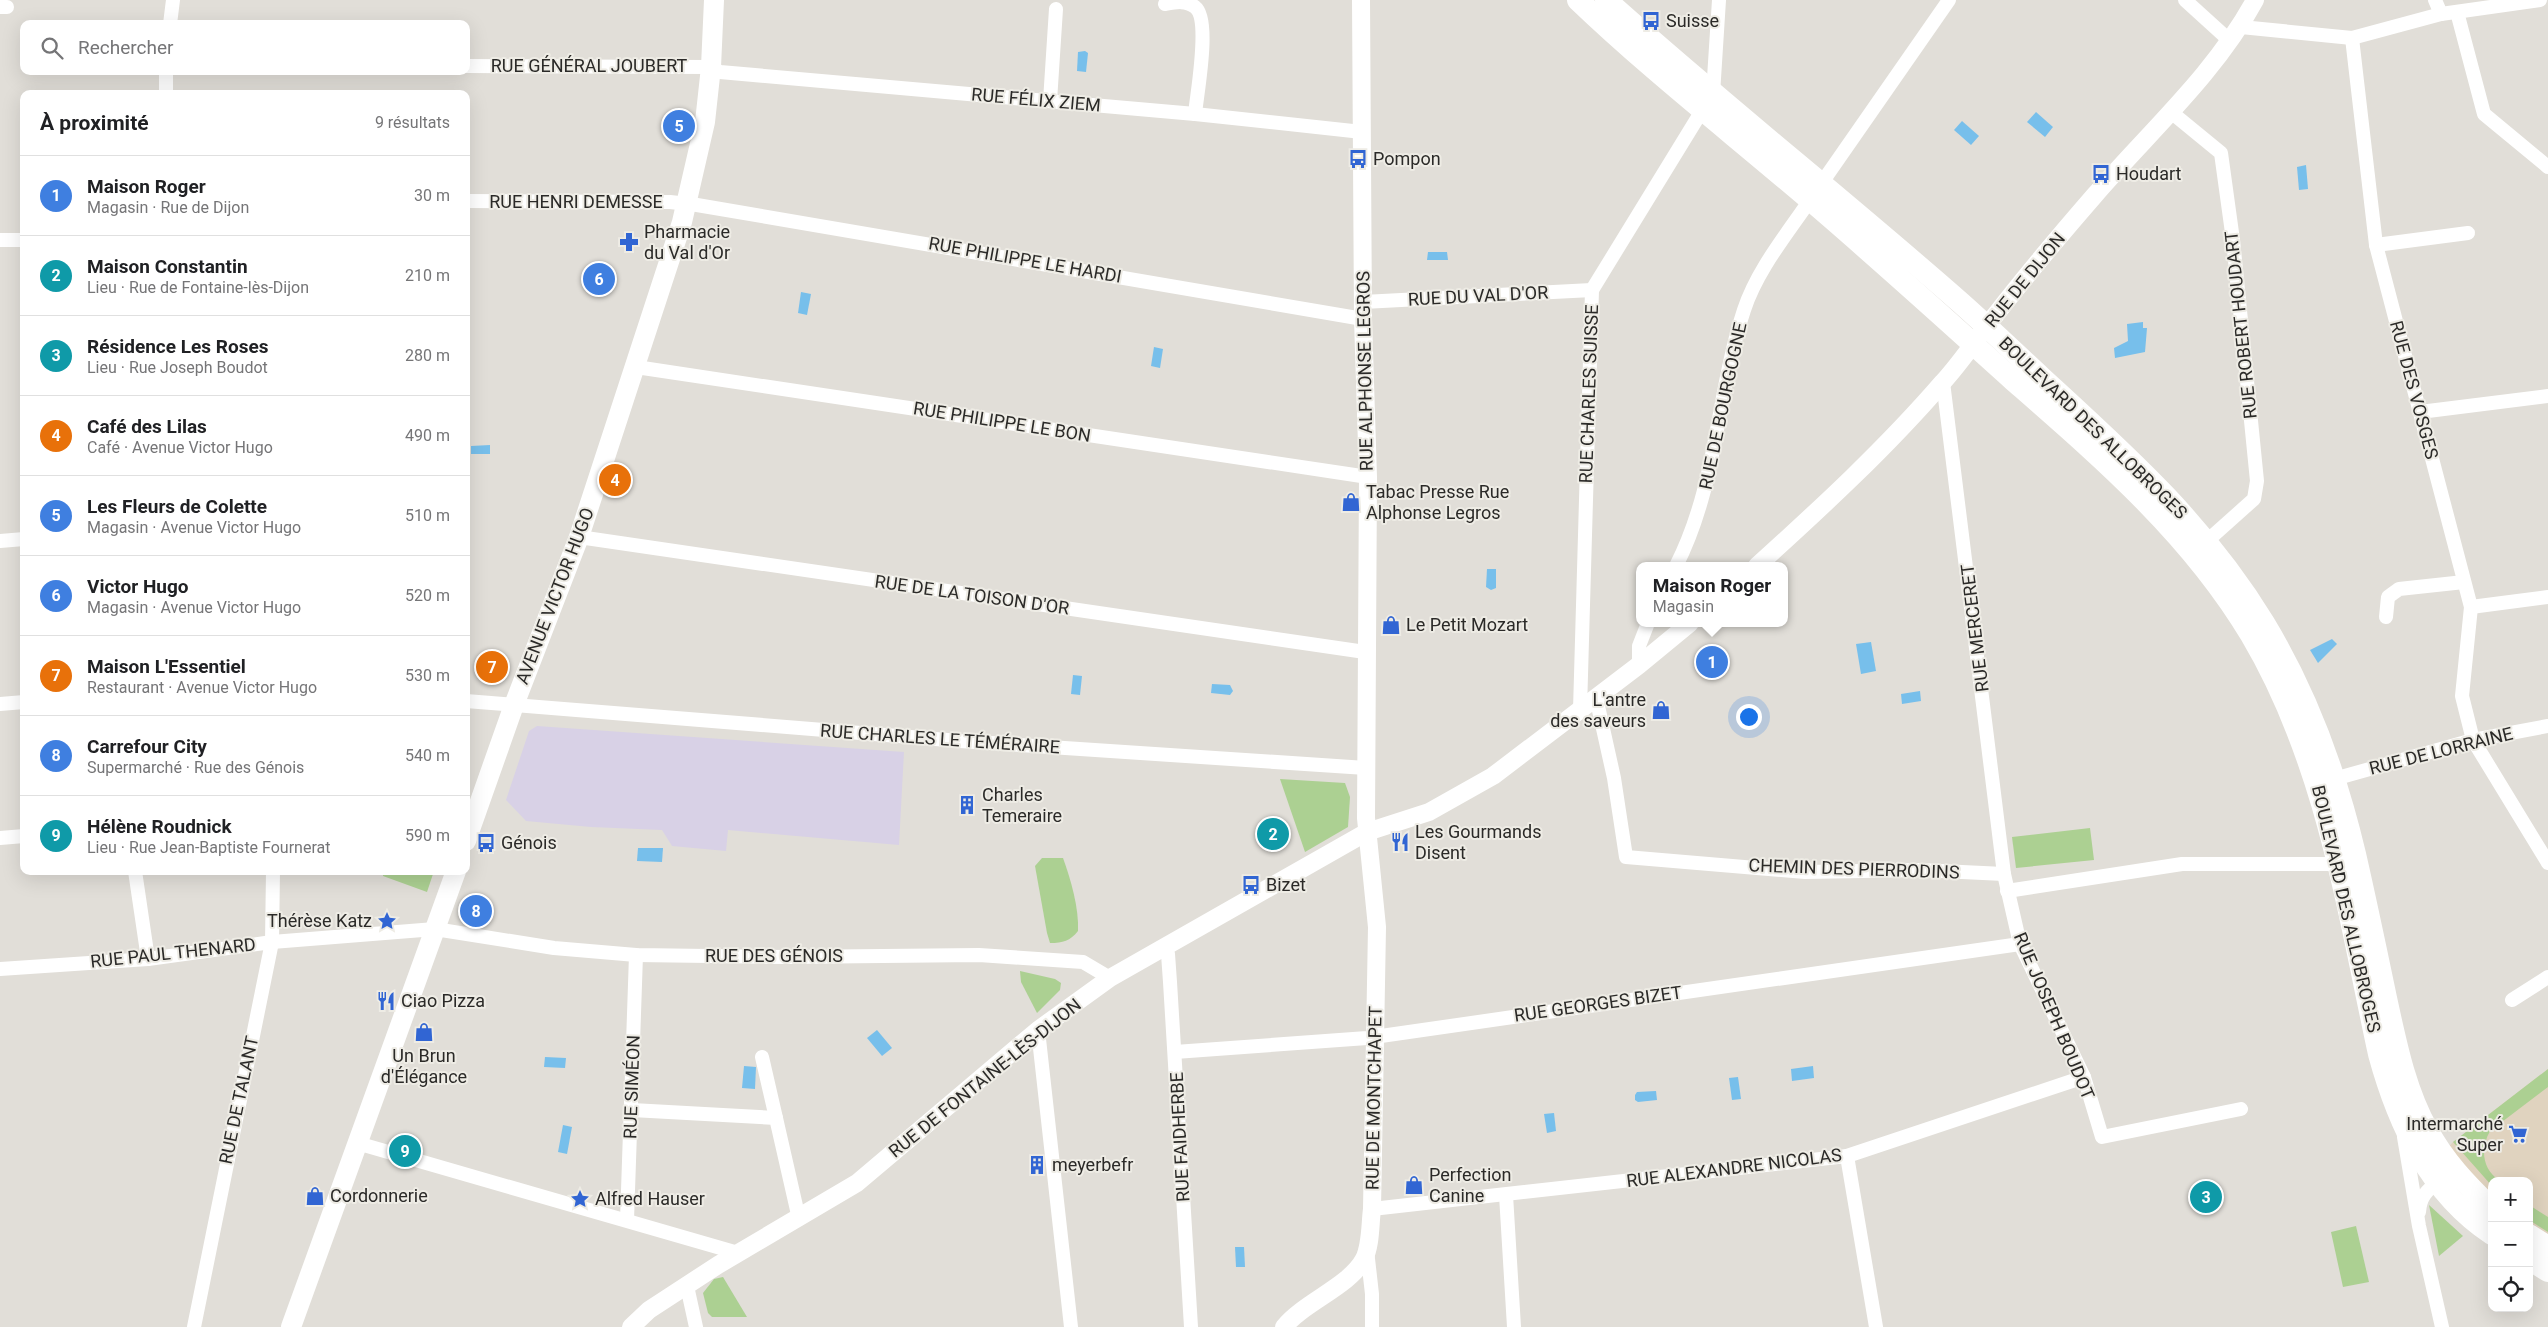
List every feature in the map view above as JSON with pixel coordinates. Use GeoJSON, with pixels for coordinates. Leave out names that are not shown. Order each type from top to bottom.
{"type":"FeatureCollection","features":[{"type":"Feature","properties":{"kind":"main road","name":"AVENUE VICTOR HUGO"},"geometry":{"type":"LineString","coordinates":[[470,830],[514,705],[579,537],[636,367],[686,203],[704,122],[711,67],[714,0]]}},
{"type":"Feature","properties":{"kind":"main road"},"geometry":{"type":"LineString","coordinates":[[1578,0],[1708,101],[1815,192]]}},
{"type":"Feature","properties":{"kind":"main road"},"geometry":{"type":"LineString","coordinates":[[1606,0],[1708,101]]}},
{"type":"Feature","properties":{"kind":"main road","name":"BOULEVARD DES ALLOBROGES"},"geometry":{"type":"LineString","coordinates":[[1815,192],[1987,326],[2135,463],[2208,541],[2241,586],[2287,665],[2314,724],[2334,779],[2355,856],[2397,1050],[2410,1093],[2429,1134],[2442,1154],[2457,1174],[2488,1204]]}},
{"type":"Feature","properties":{"kind":"main road","name":"BOULEVARD DES ALLOBROGES"},"geometry":{"type":"LineString","coordinates":[[1815,192],[1973,344],[2122,477],[2196,557],[2226,597],[2255,643],[2295,726],[2319,791],[2338,864],[2379,1054],[2402,1124],[2438,1183],[2465,1213],[2488,1231]]}},
{"type":"Feature","properties":{"kind":"main road"},"geometry":{"type":"LineString","coordinates":[[291,1327],[455,875]]}},
{"type":"Feature","properties":{"kind":"main road"},"geometry":{"type":"LineString","coordinates":[[2533,1238],[2548,1247]]}},
{"type":"Feature","properties":{"kind":"main road"},"geometry":{"type":"LineString","coordinates":[[2533,1262],[2548,1271]]}},
{"type":"Feature","properties":{"kind":"street"},"geometry":{"type":"LineString","coordinates":[[170,20],[173,0]]}},
{"type":"Feature","properties":{"kind":"street","name":"RUE ALPHONSE LEGROS"},"geometry":{"type":"LineString","coordinates":[[1361,0],[1363,310],[1368,477],[1365,652],[1366,832]]}},
{"type":"Feature","properties":{"kind":"street","name":"RUE CHARLES SUISSE"},"geometry":{"type":"LineString","coordinates":[[1580,710],[1592,290],[1708,101],[1719,0]]}},
{"type":"Feature","properties":{"kind":"street","name":"RUE DE BOURGOGNE"},"geometry":{"type":"LineString","coordinates":[[1678,562],[1700,509],[1708,482],[1731,358],[1744,308],[1764,270],[1815,192],[1949,0]]}},
{"type":"Feature","properties":{"kind":"street"},"geometry":{"type":"LineString","coordinates":[[2185,0],[2229,40]]}},
{"type":"Feature","properties":{"kind":"street","name":"RUE DE DIJON"},"geometry":{"type":"LineString","coordinates":[[1761,562],[1849,481],[1943,382],[2096,194],[2171,112],[2241,27],[2255,0]]}},
{"type":"Feature","properties":{"kind":"street"},"geometry":{"type":"LineString","coordinates":[[2435,0],[2441,14]]}},
{"type":"Feature","properties":{"kind":"street"},"geometry":{"type":"LineString","coordinates":[[2241,27],[2352,38],[2441,14],[2540,0]]}},
{"type":"Feature","properties":{"kind":"street"},"geometry":{"type":"LineString","coordinates":[[1166,4],[1184,2],[1196,8],[1202,16],[1203,32],[1195,114]]}},
{"type":"Feature","properties":{"kind":"street"},"geometry":{"type":"LineString","coordinates":[[1050,101],[1056,9]]}},
{"type":"Feature","properties":{"kind":"street"},"geometry":{"type":"LineString","coordinates":[[2457,12],[2484,114],[2548,167]]}},
{"type":"Feature","properties":{"kind":"street","name":"RUE DES VOSGES"},"geometry":{"type":"LineString","coordinates":[[2352,38],[2376,245],[2471,607],[2462,696],[2473,740],[2548,863]]}},
{"type":"Feature","properties":{"kind":"street","name":"RUE GÉNÉRAL JOUBERT"},"geometry":{"type":"LineString","coordinates":[[470,66],[711,67]]}},
{"type":"Feature","properties":{"kind":"street","name":"RUE FÉLIX ZIEM"},"geometry":{"type":"LineString","coordinates":[[711,67],[720,72],[1195,114],[1362,132]]}},
{"type":"Feature","properties":{"kind":"street"},"geometry":{"type":"LineString","coordinates":[[166,75],[166,90]]}},
{"type":"Feature","properties":{"kind":"street","name":"RUE ROBERT HOUDART"},"geometry":{"type":"LineString","coordinates":[[2171,112],[2221,153],[2233,240],[2257,481],[2254,499],[2208,541]]}},
{"type":"Feature","properties":{"kind":"street","name":"RUE HENRI DEMESSE"},"geometry":{"type":"LineString","coordinates":[[470,201],[686,203]]}},
{"type":"Feature","properties":{"kind":"street","name":"RUE PHILIPPE LE HARDI"},"geometry":{"type":"LineString","coordinates":[[686,203],[1363,310]]}},
{"type":"Feature","properties":{"kind":"street"},"geometry":{"type":"LineString","coordinates":[[2376,245],[2468,232]]}},
{"type":"Feature","properties":{"kind":"street"},"geometry":{"type":"LineString","coordinates":[[0,240],[20,240]]}},
{"type":"Feature","properties":{"kind":"street","name":"RUE DU VAL D'OR"},"geometry":{"type":"LineString","coordinates":[[1363,310],[1592,290]]}},
{"type":"Feature","properties":{"kind":"street","name":"RUE PHILIPPE LE BON"},"geometry":{"type":"LineString","coordinates":[[636,367],[1368,477]]}},
{"type":"Feature","properties":{"kind":"street","name":"RUE MERCERET"},"geometry":{"type":"LineString","coordinates":[[1943,382],[2004,874]]}},
{"type":"Feature","properties":{"kind":"street"},"geometry":{"type":"LineString","coordinates":[[2420,412],[2548,396]]}},
{"type":"Feature","properties":{"kind":"street","name":"RUE DE LA TOISON D'OR"},"geometry":{"type":"LineString","coordinates":[[579,537],[1365,652]]}},
{"type":"Feature","properties":{"kind":"street"},"geometry":{"type":"LineString","coordinates":[[0,541],[20,539]]}},
{"type":"Feature","properties":{"kind":"street"},"geometry":{"type":"LineString","coordinates":[[2386,617],[2388,597],[2399,588],[2464,582]]}},
{"type":"Feature","properties":{"kind":"street"},"geometry":{"type":"LineString","coordinates":[[2471,607],[2548,597]]}},
{"type":"Feature","properties":{"kind":"street"},"geometry":{"type":"LineString","coordinates":[[1639,666],[1639,646],[1646,627]]}},
{"type":"Feature","properties":{"kind":"street"},"geometry":{"type":"LineString","coordinates":[[1580,710],[1639,666],[1685,627]]}},
{"type":"Feature","properties":{"kind":"street","name":"CHEMIN DES PIERRODINS"},"geometry":{"type":"LineString","coordinates":[[1596,698],[1614,778],[1626,857],[1805,872],[1920,870],[2004,874]]}},
{"type":"Feature","properties":{"kind":"street","name":"RUE CHARLES LE TÉMÉRAIRE"},"geometry":{"type":"LineString","coordinates":[[470,701],[960,742],[1366,768]]}},
{"type":"Feature","properties":{"kind":"street"},"geometry":{"type":"LineString","coordinates":[[0,704],[20,702]]}},
{"type":"Feature","properties":{"kind":"street","name":"RUE DE FONTAINE-LÈS-DIJON"},"geometry":{"type":"LineString","coordinates":[[631,1327],[649,1310],[738,1253],[799,1219],[857,1183],[1038,1030],[1110,978],[1366,832],[1429,812],[1493,776],[1580,710]]}},
{"type":"Feature","properties":{"kind":"street","name":"RUE DE LORRAINE"},"geometry":{"type":"LineString","coordinates":[[2334,779],[2473,740],[2548,726]]}},
{"type":"Feature","properties":{"kind":"street","name":"RUE DE MONTCHAPET"},"geometry":{"type":"LineString","coordinates":[[1284,1327],[1292,1317],[1337,1285],[1356,1268],[1363,1260],[1367,1250],[1372,1209],[1376,1036],[1376,927],[1366,832]]}},
{"type":"Feature","properties":{"kind":"street"},"geometry":{"type":"LineString","coordinates":[[0,838],[20,836]]}},
{"type":"Feature","properties":{"kind":"street"},"geometry":{"type":"LineString","coordinates":[[2006,891],[2182,864],[2338,864]]}},
{"type":"Feature","properties":{"kind":"street","name":"RUE JOSEPH BOUDOT"},"geometry":{"type":"LineString","coordinates":[[2004,874],[2006,891],[2020,944],[2084,1076],[2102,1137],[2241,1109]]}},
{"type":"Feature","properties":{"kind":"street"},"geometry":{"type":"LineString","coordinates":[[136,875],[148,959]]}},
{"type":"Feature","properties":{"kind":"street","name":"RUE DE TALANT"},"geometry":{"type":"LineString","coordinates":[[194,1327],[272,942],[273,875]]}},
{"type":"Feature","properties":{"kind":"street","name":"RUE PAUL THENARD"},"geometry":{"type":"LineString","coordinates":[[0,969],[148,959],[272,942],[435,929]]}},
{"type":"Feature","properties":{"kind":"street","name":"RUE DES GÉNOIS"},"geometry":{"type":"LineString","coordinates":[[435,929],[554,948],[636,955],[786,957],[979,955],[1083,962],[1110,978]]}},
{"type":"Feature","properties":{"kind":"street","name":"RUE GEORGES BIZET"},"geometry":{"type":"LineString","coordinates":[[1175,1052],[1376,1036],[2020,944]]}},
{"type":"Feature","properties":{"kind":"street","name":"RUE FAIDHERBE"},"geometry":{"type":"LineString","coordinates":[[1164,947],[1168,954],[1175,1052],[1191,1327]]}},
{"type":"Feature","properties":{"kind":"street","name":"RUE SIMÉON"},"geometry":{"type":"LineString","coordinates":[[627,1220],[636,955]]}},
{"type":"Feature","properties":{"kind":"street"},"geometry":{"type":"LineString","coordinates":[[2512,1000],[2548,977]]}},
{"type":"Feature","properties":{"kind":"street"},"geometry":{"type":"LineString","coordinates":[[1038,1030],[1071,1327]]}},
{"type":"Feature","properties":{"kind":"street"},"geometry":{"type":"LineString","coordinates":[[762,1057],[799,1219]]}},
{"type":"Feature","properties":{"kind":"street","name":"RUE ALEXANDRE NICOLAS"},"geometry":{"type":"LineString","coordinates":[[1372,1209],[1847,1156],[2084,1076]]}},
{"type":"Feature","properties":{"kind":"street"},"geometry":{"type":"LineString","coordinates":[[632,1110],[776,1118]]}},
{"type":"Feature","properties":{"kind":"street"},"geometry":{"type":"LineString","coordinates":[[2402,1124],[2419,1226],[2442,1327]]}},
{"type":"Feature","properties":{"kind":"street"},"geometry":{"type":"LineString","coordinates":[[357,1143],[738,1253]]}},
{"type":"Feature","properties":{"kind":"street"},"geometry":{"type":"LineString","coordinates":[[1847,1156],[1876,1327]]}},
{"type":"Feature","properties":{"kind":"street"},"geometry":{"type":"LineString","coordinates":[[2419,1226],[2422,1198],[2428,1189],[2438,1183]]}},
{"type":"Feature","properties":{"kind":"street"},"geometry":{"type":"LineString","coordinates":[[1506,1195],[1514,1327]]}},
{"type":"Feature","properties":{"kind":"street"},"geometry":{"type":"LineString","coordinates":[[1367,1250],[1372,1294],[1372,1327]]}},
{"type":"Feature","properties":{"kind":"street"},"geometry":{"type":"LineString","coordinates":[[687,1286],[696,1327]]}},
{"type":"Feature","properties":{"kind":"shaded area"},"geometry":{"type":"Polygon","coordinates":[[[537,726],[904,752],[899,845],[728,830],[726,851],[672,846],[662,830],[591,827],[526,821],[506,800],[529,731],[537,726]]]}},
{"type":"Feature","properties":{"kind":"shaded area"},"geometry":{"type":"Polygon","coordinates":[[[2548,1069],[2548,1247],[2533,1238],[2533,1177],[2488,1177],[2488,1205],[2442,1154],[2453,1142],[2548,1069]]]}},
{"type":"Feature","properties":{"kind":"green space"},"geometry":{"type":"Polygon","coordinates":[[[1280,779],[1345,783],[1350,797],[1348,827],[1305,852],[1280,779]]]}},
{"type":"Feature","properties":{"kind":"green space"},"geometry":{"type":"Polygon","coordinates":[[[2090,828],[2094,860],[2016,868],[2012,837],[2090,828]]]}},
{"type":"Feature","properties":{"kind":"green space"},"geometry":{"type":"Polygon","coordinates":[[[1042,858],[1063,858],[1074,894],[1078,931],[1072,937],[1062,942],[1050,943],[1047,933],[1035,866],[1042,858]]]}},
{"type":"Feature","properties":{"kind":"green space"},"geometry":{"type":"Polygon","coordinates":[[[383,875],[433,875],[427,892],[383,875]]]}},
{"type":"Feature","properties":{"kind":"green space"},"geometry":{"type":"Polygon","coordinates":[[[1020,971],[1055,979],[1061,983],[1060,990],[1037,1013],[1021,982],[1020,971]]]}},
{"type":"Feature","properties":{"kind":"green space"},"geometry":{"type":"Polygon","coordinates":[[[2548,1069],[2548,1087],[2490,1131],[2485,1145],[2484,1158],[2489,1171],[2495,1177],[2488,1177],[2488,1181],[2453,1142],[2548,1069]]]}},
{"type":"Feature","properties":{"kind":"green space"},"geometry":{"type":"Polygon","coordinates":[[[2429,1205],[2463,1236],[2439,1256],[2429,1205]]]}},
{"type":"Feature","properties":{"kind":"green space"},"geometry":{"type":"Polygon","coordinates":[[[2533,1208],[2548,1217],[2548,1232],[2533,1223],[2533,1208]]]}},
{"type":"Feature","properties":{"kind":"green space"},"geometry":{"type":"Polygon","coordinates":[[[2356,1226],[2369,1282],[2343,1287],[2331,1232],[2356,1226]]]}},
{"type":"Feature","properties":{"kind":"green space"},"geometry":{"type":"Polygon","coordinates":[[[723,1277],[747,1317],[712,1317],[708,1313],[703,1293],[714,1279],[723,1277]]]}},
{"type":"Feature","properties":{"kind":"water"},"geometry":{"type":"Polygon","coordinates":[[[1085,51],[1088,53],[1086,72],[1077,71],[1078,52],[1085,51]]]}},
{"type":"Feature","properties":{"kind":"water"},"geometry":{"type":"Polygon","coordinates":[[[2036,112],[2053,127],[2045,137],[2027,122],[2036,112]]]}},
{"type":"Feature","properties":{"kind":"water"},"geometry":{"type":"Polygon","coordinates":[[[1962,121],[1979,136],[1971,145],[1954,130],[1962,121]]]}},
{"type":"Feature","properties":{"kind":"water"},"geometry":{"type":"Polygon","coordinates":[[[2306,165],[2308,189],[2299,190],[2297,167],[2306,165]]]}},
{"type":"Feature","properties":{"kind":"water"},"geometry":{"type":"Polygon","coordinates":[[[1428,252],[1447,252],[1448,260],[1427,260],[1428,252]]]}},
{"type":"Feature","properties":{"kind":"water"},"geometry":{"type":"Polygon","coordinates":[[[801,292],[811,294],[807,315],[798,313],[801,292]]]}},
{"type":"Feature","properties":{"kind":"water"},"geometry":{"type":"Polygon","coordinates":[[[2143,322],[2143,328],[2147,328],[2145,352],[2115,358],[2114,348],[2128,341],[2127,324],[2143,322]]]}},
{"type":"Feature","properties":{"kind":"water"},"geometry":{"type":"Polygon","coordinates":[[[1154,347],[1163,349],[1160,368],[1151,366],[1154,347]]]}},
{"type":"Feature","properties":{"kind":"water"},"geometry":{"type":"Polygon","coordinates":[[[490,445],[490,454],[471,454],[471,446],[490,445]]]}},
{"type":"Feature","properties":{"kind":"water"},"geometry":{"type":"Polygon","coordinates":[[[1487,569],[1496,569],[1496,588],[1491,590],[1486,587],[1487,569]]]}},
{"type":"Feature","properties":{"kind":"water"},"geometry":{"type":"Polygon","coordinates":[[[2332,639],[2337,644],[2318,663],[2310,650],[2332,639]]]}},
{"type":"Feature","properties":{"kind":"water"},"geometry":{"type":"Polygon","coordinates":[[[1871,642],[1876,671],[1861,674],[1856,644],[1871,642]]]}},
{"type":"Feature","properties":{"kind":"water"},"geometry":{"type":"Polygon","coordinates":[[[1073,675],[1082,676],[1080,695],[1071,694],[1073,675]]]}},
{"type":"Feature","properties":{"kind":"water"},"geometry":{"type":"Polygon","coordinates":[[[1212,684],[1230,685],[1233,691],[1230,695],[1211,693],[1212,684]]]}},
{"type":"Feature","properties":{"kind":"water"},"geometry":{"type":"Polygon","coordinates":[[[1920,691],[1921,701],[1902,704],[1901,694],[1920,691]]]}},
{"type":"Feature","properties":{"kind":"water"},"geometry":{"type":"Polygon","coordinates":[[[638,848],[663,848],[662,862],[637,861],[638,848]]]}},
{"type":"Feature","properties":{"kind":"water"},"geometry":{"type":"Polygon","coordinates":[[[877,1030],[892,1048],[882,1056],[867,1038],[877,1030]]]}},
{"type":"Feature","properties":{"kind":"water"},"geometry":{"type":"Polygon","coordinates":[[[545,1057],[566,1058],[565,1068],[544,1067],[545,1057]]]}},
{"type":"Feature","properties":{"kind":"water"},"geometry":{"type":"Polygon","coordinates":[[[744,1066],[756,1067],[755,1089],[742,1088],[744,1066]]]}},
{"type":"Feature","properties":{"kind":"water"},"geometry":{"type":"Polygon","coordinates":[[[1813,1066],[1814,1078],[1792,1081],[1791,1069],[1813,1066]]]}},
{"type":"Feature","properties":{"kind":"water"},"geometry":{"type":"Polygon","coordinates":[[[1738,1077],[1741,1099],[1732,1100],[1729,1078],[1738,1077]]]}},
{"type":"Feature","properties":{"kind":"water"},"geometry":{"type":"Polygon","coordinates":[[[1656,1091],[1657,1100],[1638,1102],[1635,1100],[1637,1092],[1656,1091]]]}},
{"type":"Feature","properties":{"kind":"water"},"geometry":{"type":"Polygon","coordinates":[[[1554,1113],[1556,1131],[1547,1133],[1544,1114],[1554,1113]]]}},
{"type":"Feature","properties":{"kind":"water"},"geometry":{"type":"Polygon","coordinates":[[[563,1125],[572,1127],[567,1154],[558,1152],[563,1125]]]}},
{"type":"Feature","properties":{"kind":"water"},"geometry":{"type":"Polygon","coordinates":[[[1235,1247],[1244,1247],[1245,1267],[1236,1267],[1235,1247]]]}},
{"type":"Feature","properties":{"kind":"place","name":"Suisse"},"geometry":{"type":"Point","coordinates":[1651,21]}},
{"type":"Feature","properties":{"kind":"place","name":"Les Fleurs de Colette"},"geometry":{"type":"Point","coordinates":[679,126]}},
{"type":"Feature","properties":{"kind":"place","name":"Pompon"},"geometry":{"type":"Point","coordinates":[1358,159]}},
{"type":"Feature","properties":{"kind":"place","name":"Houdart"},"geometry":{"type":"Point","coordinates":[2101,174]}},
{"type":"Feature","properties":{"kind":"place","name":"Pharmacie du Val d'Or"},"geometry":{"type":"Point","coordinates":[629,242]}},
{"type":"Feature","properties":{"kind":"place","name":"Victor Hugo"},"geometry":{"type":"Point","coordinates":[599,279]}},
{"type":"Feature","properties":{"kind":"place","name":"Café des Lilas"},"geometry":{"type":"Point","coordinates":[615,480]}},
{"type":"Feature","properties":{"kind":"place","name":"Tabac Presse Rue Alphonse Legros"},"geometry":{"type":"Point","coordinates":[1351,502]}},
{"type":"Feature","properties":{"kind":"place","name":"Le Petit Mozart"},"geometry":{"type":"Point","coordinates":[1391,625]}},
{"type":"Feature","properties":{"kind":"place","name":"Maison Roger"},"geometry":{"type":"Point","coordinates":[1712,662]}},
{"type":"Feature","properties":{"kind":"place","name":"Maison L'Essentiel"},"geometry":{"type":"Point","coordinates":[492,667]}},
{"type":"Feature","properties":{"kind":"place","name":"L'antre des saveurs"},"geometry":{"type":"Point","coordinates":[1661,710]}},
{"type":"Feature","properties":{"kind":"place","name":"Charles Temeraire"},"geometry":{"type":"Point","coordinates":[967,805]}},
{"type":"Feature","properties":{"kind":"place","name":"Maison Constantin"},"geometry":{"type":"Point","coordinates":[1273,834]}},
{"type":"Feature","properties":{"kind":"place","name":"Les Gourmands Disent"},"geometry":{"type":"Point","coordinates":[1400,842]}},
{"type":"Feature","properties":{"kind":"place","name":"Génois"},"geometry":{"type":"Point","coordinates":[486,843]}},
{"type":"Feature","properties":{"kind":"place","name":"Bizet"},"geometry":{"type":"Point","coordinates":[1251,885]}},
{"type":"Feature","properties":{"kind":"place","name":"Carrefour City"},"geometry":{"type":"Point","coordinates":[476,911]}},
{"type":"Feature","properties":{"kind":"place","name":"Thérèse Katz"},"geometry":{"type":"Point","coordinates":[387,921]}},
{"type":"Feature","properties":{"kind":"place","name":"Ciao Pizza"},"geometry":{"type":"Point","coordinates":[386,1001]}},
{"type":"Feature","properties":{"kind":"place","name":"Un Brun d'Élégance"},"geometry":{"type":"Point","coordinates":[424,1032]}},
{"type":"Feature","properties":{"kind":"place","name":"Intermarché Super"},"geometry":{"type":"Point","coordinates":[2518,1134]}},
{"type":"Feature","properties":{"kind":"place","name":"Hélène Roudnick"},"geometry":{"type":"Point","coordinates":[405,1151]}},
{"type":"Feature","properties":{"kind":"place","name":"meyerbefr"},"geometry":{"type":"Point","coordinates":[1037,1165]}},
{"type":"Feature","properties":{"kind":"place","name":"Perfection Canine"},"geometry":{"type":"Point","coordinates":[1414,1185]}},
{"type":"Feature","properties":{"kind":"place","name":"Cordonnerie"},"geometry":{"type":"Point","coordinates":[315,1196]}},
{"type":"Feature","properties":{"kind":"place","name":"Résidence Les Roses"},"geometry":{"type":"Point","coordinates":[2206,1197]}},
{"type":"Feature","properties":{"kind":"place","name":"Alfred Hauser"},"geometry":{"type":"Point","coordinates":[580,1199]}}]}
